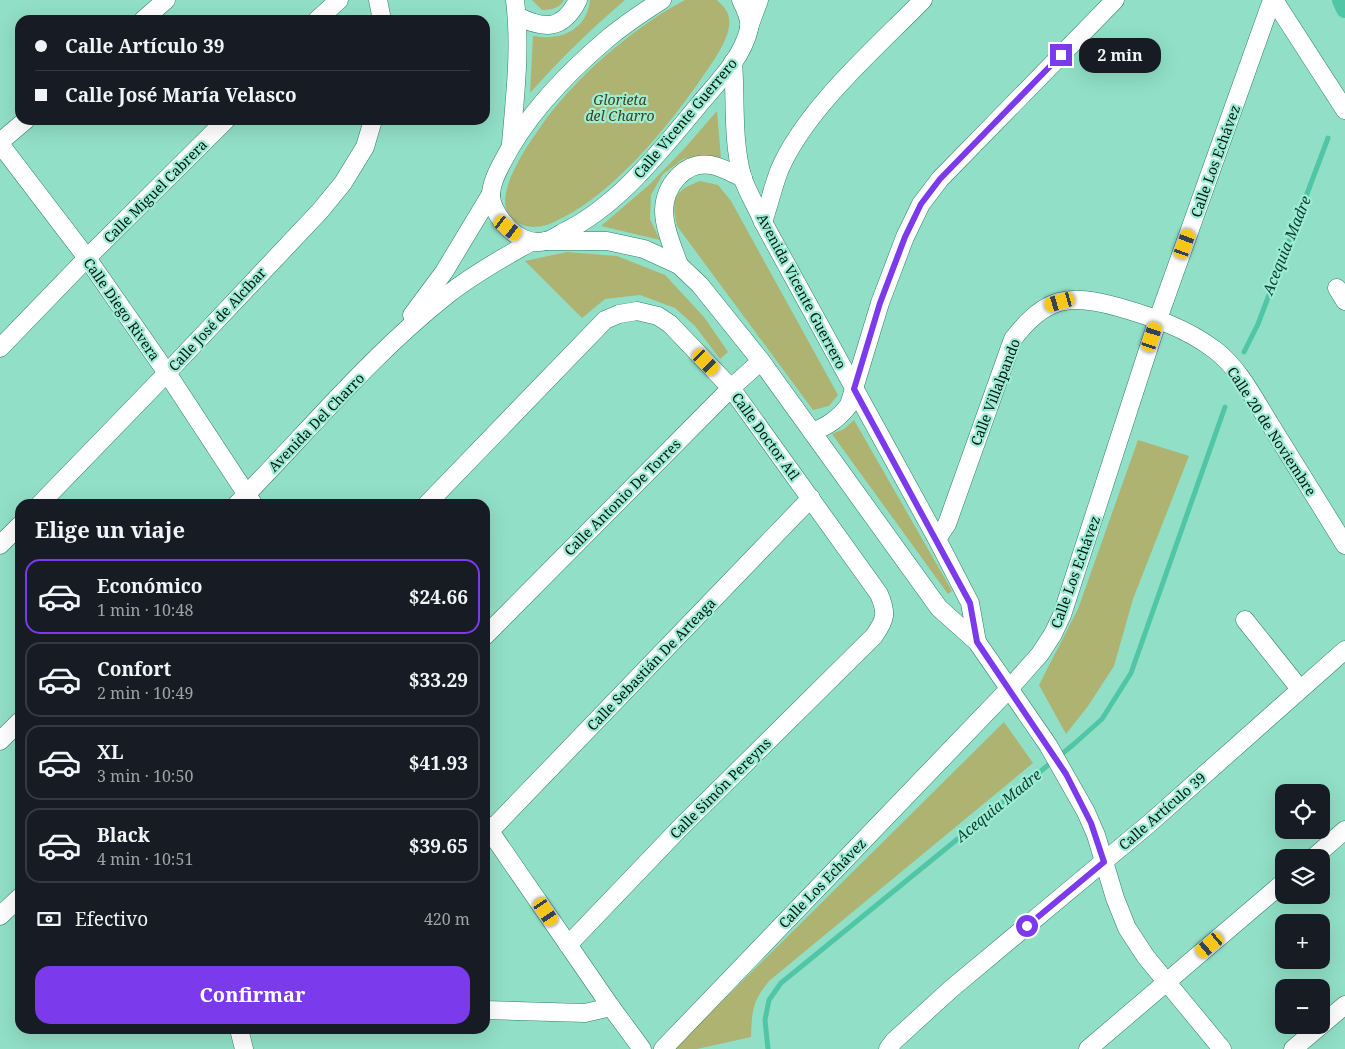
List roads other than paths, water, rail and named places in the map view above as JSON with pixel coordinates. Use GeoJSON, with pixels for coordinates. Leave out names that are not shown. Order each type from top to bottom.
{"type":"FeatureCollection","features":[{"type":"Feature","properties":{"kind":"street"},"geometry":{"type":"LineString","coordinates":[[149,15],[166,0]]}},
{"type":"Feature","properties":{"kind":"street"},"geometry":{"type":"LineString","coordinates":[[322,15],[339,0]]}},
{"type":"Feature","properties":{"kind":"street"},"geometry":{"type":"LineString","coordinates":[[378,0],[381,15]]}},
{"type":"Feature","properties":{"kind":"street"},"geometry":{"type":"LineString","coordinates":[[516,8],[533,24],[544,26],[559,24],[569,15],[578,0]]}},
{"type":"Feature","properties":{"kind":"street"},"geometry":{"type":"LineString","coordinates":[[538,241],[518,236],[496,213],[491,194],[496,175],[510,147],[538,109],[582,62],[607,39],[662,0]]}},
{"type":"Feature","properties":{"kind":"street"},"geometry":{"type":"LineString","coordinates":[[741,0],[749,27]]}},
{"type":"Feature","properties":{"kind":"street"},"geometry":{"type":"LineString","coordinates":[[749,27],[759,0]]}},
{"type":"Feature","properties":{"kind":"street"},"geometry":{"type":"LineString","coordinates":[[764,222],[779,171],[798,136],[833,92],[923,0]]}},
{"type":"Feature","properties":{"kind":"street"},"geometry":{"type":"LineString","coordinates":[[812,432],[826,427],[839,418],[849,406],[880,303],[905,237],[921,204],[940,179],[1115,0]]}},
{"type":"Feature","properties":{"kind":"street"},"geometry":{"type":"LineString","coordinates":[[1273,0],[1345,110]]}},
{"type":"Feature","properties":{"kind":"street","name":"Calle Los Echávez"},"geometry":{"type":"LineString","coordinates":[[663,1049],[1009,689],[1040,654],[1053,634],[1062,615],[1158,319],[1273,0]]}},
{"type":"Feature","properties":{"kind":"street"},"geometry":{"type":"LineString","coordinates":[[510,147],[517,55],[516,8]]}},
{"type":"Feature","properties":{"kind":"street","name":"Calle Vicente Guerrero"},"geometry":{"type":"LineString","coordinates":[[538,241],[575,227],[603,207],[640,174],[733,62],[749,27]]}},
{"type":"Feature","properties":{"kind":"street","name":"Avenida Vicente Guerrero"},"geometry":{"type":"LineString","coordinates":[[733,62],[735,85],[733,107],[734,135],[743,178],[764,222],[970,603],[977,642]]}},
{"type":"Feature","properties":{"kind":"street"},"geometry":{"type":"LineString","coordinates":[[0,143],[20,125]]}},
{"type":"Feature","properties":{"kind":"street","name":"Calle Miguel Cabrera"},"geometry":{"type":"LineString","coordinates":[[0,348],[219,125]]}},
{"type":"Feature","properties":{"kind":"street","name":"Calle José de Alcíbar"},"geometry":{"type":"LineString","coordinates":[[45,499],[167,373],[320,210],[343,183],[365,147],[372,125]]}},
{"type":"Feature","properties":{"kind":"street","name":"Calle Diego Rivera"},"geometry":{"type":"LineString","coordinates":[[0,143],[87,258],[167,373],[244,499]]}},
{"type":"Feature","properties":{"kind":"street"},"geometry":{"type":"LineString","coordinates":[[679,265],[667,229],[664,211],[670,186],[678,176],[695,166],[708,165],[721,168],[743,178]]}},
{"type":"Feature","properties":{"kind":"street","name":"Avenida Del Charro"},"geometry":{"type":"LineString","coordinates":[[394,340],[444,272],[491,194]]}},
{"type":"Feature","properties":{"kind":"street","name":"Avenida Vicente Guerrero"},"geometry":{"type":"LineString","coordinates":[[538,241],[607,241],[644,249],[679,265],[700,285],[761,360],[939,608],[977,642],[1048,745],[1066,774],[1090,820],[1115,898],[1127,928],[1166,983],[1222,1049]]}},
{"type":"Feature","properties":{"kind":"street","name":"Avenida Del Charro"},"geometry":{"type":"LineString","coordinates":[[247,499],[394,340],[428,310],[463,284],[502,258],[538,241]]}},
{"type":"Feature","properties":{"kind":"street","name":"Calle Villalpando"},"geometry":{"type":"LineString","coordinates":[[937,539],[947,524],[1013,339],[1023,326],[1048,305],[1071,299],[1094,300],[1158,319]]}},
{"type":"Feature","properties":{"kind":"street","name":"Calle Doctor Atl"},"geometry":{"type":"LineString","coordinates":[[432,499],[605,320],[619,314],[637,311],[658,316],[670,324],[731,388],[879,594],[884,606],[885,616],[882,625],[874,636]]}},
{"type":"Feature","properties":{"kind":"street","name":"Calle 20 de Noviembre"},"geometry":{"type":"LineString","coordinates":[[1158,319],[1196,337],[1227,361],[1252,395],[1345,545]]}},
{"type":"Feature","properties":{"kind":"street","name":"Calle Antonio De Torres"},"geometry":{"type":"LineString","coordinates":[[490,631],[761,360]]}},
{"type":"Feature","properties":{"kind":"street","name":"Calle Sebastián De Arteaga"},"geometry":{"type":"LineString","coordinates":[[490,825],[811,498]]}},
{"type":"Feature","properties":{"kind":"street"},"geometry":{"type":"LineString","coordinates":[[0,545],[15,529]]}},
{"type":"Feature","properties":{"kind":"street"},"geometry":{"type":"LineString","coordinates":[[1245,620],[1300,689]]}},
{"type":"Feature","properties":{"kind":"street","name":"Calle Simón Pereyns"},"geometry":{"type":"LineString","coordinates":[[568,944],[678,830],[874,636]]}},
{"type":"Feature","properties":{"kind":"street","name":"Calle Artículo 39"},"geometry":{"type":"LineString","coordinates":[[888,1049],[894,1041],[951,989],[1104,862],[1345,650]]}},
{"type":"Feature","properties":{"kind":"street"},"geometry":{"type":"LineString","coordinates":[[0,742],[15,726]]}},
{"type":"Feature","properties":{"kind":"street"},"geometry":{"type":"LineString","coordinates":[[490,830],[611,1007],[642,1049]]}},
{"type":"Feature","properties":{"kind":"street"},"geometry":{"type":"LineString","coordinates":[[1323,849],[1345,830]]}},
{"type":"Feature","properties":{"kind":"street"},"geometry":{"type":"LineString","coordinates":[[1088,1049],[1275,890]]}},
{"type":"Feature","properties":{"kind":"street"},"geometry":{"type":"LineString","coordinates":[[0,916],[15,902]]}},
{"type":"Feature","properties":{"kind":"street"},"geometry":{"type":"LineString","coordinates":[[1293,1049],[1345,1005]]}},
{"type":"Feature","properties":{"kind":"street"},"geometry":{"type":"LineString","coordinates":[[490,1010],[585,1012],[611,1007]]}},
{"type":"Feature","properties":{"kind":"street"},"geometry":{"type":"LineString","coordinates":[[240,1034],[244,1049]]}},
{"type":"Feature","properties":{"kind":"waterway","name":"Acequia Madre"},"geometry":{"type":"LineString","coordinates":[[1341,0],[1345,9]]}},
{"type":"Feature","properties":{"kind":"waterway","name":"Acequia Madre"},"geometry":{"type":"LineString","coordinates":[[1244,352],[1258,324],[1328,138]]}},
{"type":"Feature","properties":{"kind":"waterway","name":"Acequia Madre"},"geometry":{"type":"LineString","coordinates":[[768,1049],[765,1020],[769,1000],[781,983],[1074,744],[1102,719],[1131,673],[1225,407]]}},
{"type":"Feature","properties":{"kind":"park label","name":"Glorieta del Charro"},"geometry":{"type":"Point","coordinates":[620,108]}}]}
